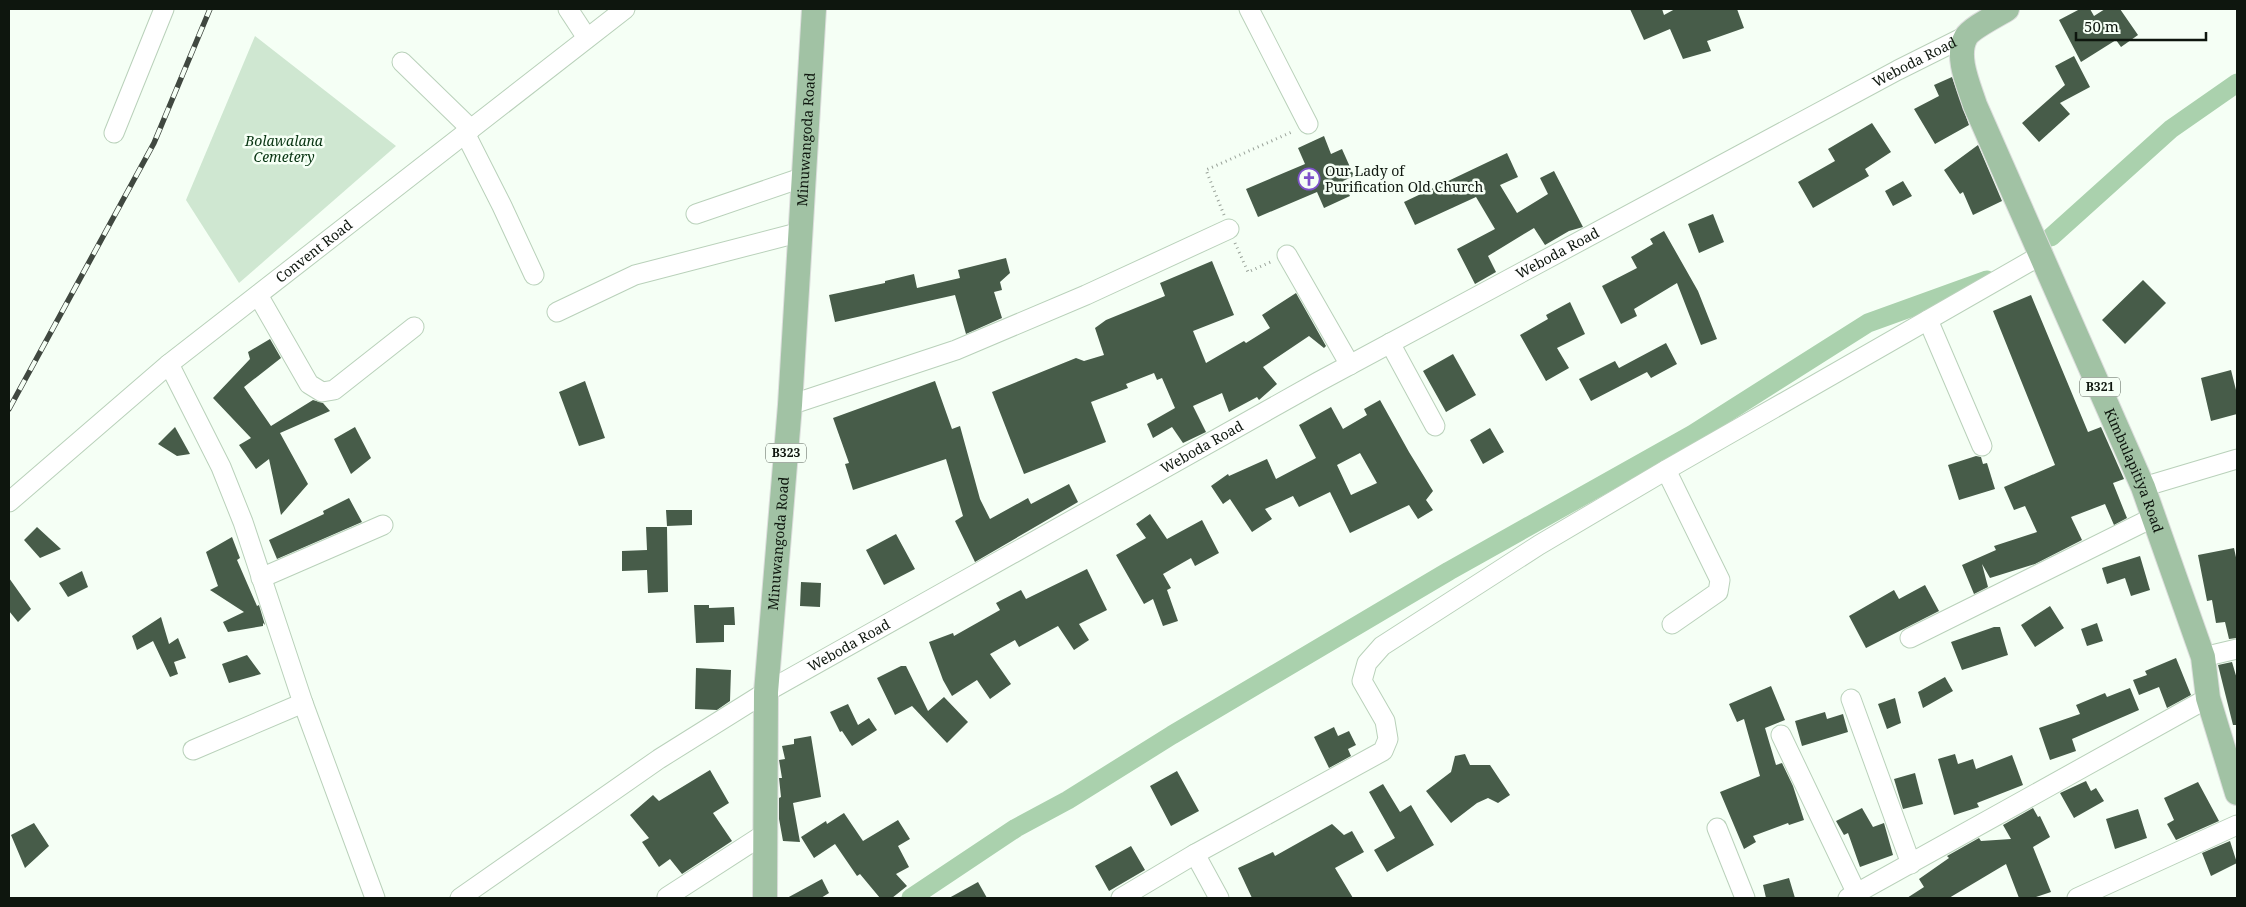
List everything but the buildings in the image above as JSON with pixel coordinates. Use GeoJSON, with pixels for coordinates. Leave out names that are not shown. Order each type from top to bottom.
{"type":"FeatureCollection","features":[{"type":"Feature","properties":{"kind":"main road","name":"Minuwangoda Road"},"geometry":{"type":"LineString","coordinates":[[765,898],[766,692],[790,405],[814,9]]}},
{"type":"Feature","properties":{"kind":"main road"},"geometry":{"type":"LineString","coordinates":[[1966,36],[2007,9]]}},
{"type":"Feature","properties":{"kind":"main road","name":"Kimbulapitiya Road"},"geometry":{"type":"LineString","coordinates":[[1966,36],[1962,49],[1975,104],[2043,254],[2143,487],[2203,658],[2208,698],[2237,788]]}},
{"type":"Feature","properties":{"kind":"street"},"geometry":{"type":"LineString","coordinates":[[114,133],[164,9]]}},
{"type":"Feature","properties":{"kind":"street"},"geometry":{"type":"LineString","coordinates":[[568,9],[587,38]]}},
{"type":"Feature","properties":{"kind":"street","name":"Convent Road"},"geometry":{"type":"LineString","coordinates":[[9,502],[169,364],[625,9]]}},
{"type":"Feature","properties":{"kind":"street"},"geometry":{"type":"LineString","coordinates":[[1249,9],[1308,124]]}},
{"type":"Feature","properties":{"kind":"street","name":"Weboda Road"},"geometry":{"type":"LineString","coordinates":[[460,898],[659,759],[766,692],[1350,364],[1898,70],[1966,36]]}},
{"type":"Feature","properties":{"kind":"street"},"geometry":{"type":"LineString","coordinates":[[402,62],[468,131],[534,275]]}},
{"type":"Feature","properties":{"kind":"street"},"geometry":{"type":"LineString","coordinates":[[696,214],[804,177]]}},
{"type":"Feature","properties":{"kind":"street"},"geometry":{"type":"LineString","coordinates":[[790,405],[956,350],[1086,295],[1229,229]]}},
{"type":"Feature","properties":{"kind":"street"},"geometry":{"type":"LineString","coordinates":[[557,312],[635,275],[801,232]]}},
{"type":"Feature","properties":{"kind":"street"},"geometry":{"type":"LineString","coordinates":[[1121,898],[1194,854],[1383,751],[1388,739],[1384,721],[1362,681],[1367,663],[1382,646],[1539,545],[2043,254]]}},
{"type":"Feature","properties":{"kind":"street"},"geometry":{"type":"LineString","coordinates":[[1287,255],[1350,364]]}},
{"type":"Feature","properties":{"kind":"street"},"geometry":{"type":"LineString","coordinates":[[258,294],[309,384],[322,392],[334,390],[414,327]]}},
{"type":"Feature","properties":{"kind":"street"},"geometry":{"type":"LineString","coordinates":[[1928,320],[1982,446]]}},
{"type":"Feature","properties":{"kind":"street"},"geometry":{"type":"LineString","coordinates":[[1390,343],[1435,426]]}},
{"type":"Feature","properties":{"kind":"street"},"geometry":{"type":"LineString","coordinates":[[169,364],[221,467],[303,703],[375,898]]}},
{"type":"Feature","properties":{"kind":"street"},"geometry":{"type":"LineString","coordinates":[[2143,487],[2237,459]]}},
{"type":"Feature","properties":{"kind":"street"},"geometry":{"type":"LineString","coordinates":[[1666,470],[1720,580],[1718,592],[1672,624]]}},
{"type":"Feature","properties":{"kind":"street"},"geometry":{"type":"LineString","coordinates":[[1910,638],[2154,517]]}},
{"type":"Feature","properties":{"kind":"street"},"geometry":{"type":"LineString","coordinates":[[261,578],[383,525]]}},
{"type":"Feature","properties":{"kind":"street"},"geometry":{"type":"LineString","coordinates":[[2203,658],[2237,649]]}},
{"type":"Feature","properties":{"kind":"street"},"geometry":{"type":"LineString","coordinates":[[1781,735],[1852,896],[2208,698]]}},
{"type":"Feature","properties":{"kind":"street"},"geometry":{"type":"LineString","coordinates":[[1851,699],[1911,864]]}},
{"type":"Feature","properties":{"kind":"street"},"geometry":{"type":"LineString","coordinates":[[193,750],[303,703]]}},
{"type":"Feature","properties":{"kind":"street"},"geometry":{"type":"LineString","coordinates":[[2077,898],[2237,825]]}},
{"type":"Feature","properties":{"kind":"street"},"geometry":{"type":"LineString","coordinates":[[1717,828],[1745,898]]}},
{"type":"Feature","properties":{"kind":"street"},"geometry":{"type":"LineString","coordinates":[[667,897],[766,834]]}},
{"type":"Feature","properties":{"kind":"street"},"geometry":{"type":"LineString","coordinates":[[1194,854],[1218,898]]}},
{"type":"Feature","properties":{"kind":"path"},"geometry":{"type":"LineString","coordinates":[[1287,255],[1248,272],[1206,170],[1308,124]]}},
{"type":"Feature","properties":{"kind":"green space","name":"Bolawalana Cemetery"},"geometry":{"type":"Polygon","coordinates":[[[255,36],[396,146],[239,283],[186,200],[255,36]]]}},
{"type":"Feature","properties":{"kind":"waterway"},"geometry":{"type":"LineString","coordinates":[[2051,237],[2171,129],[2237,83]]}},
{"type":"Feature","properties":{"kind":"waterway"},"geometry":{"type":"LineString","coordinates":[[911,898],[1016,828],[1068,800],[1172,735],[1449,571],[1693,434],[1868,323],[1987,280]]}},
{"type":"Feature","properties":{"kind":"railway"},"geometry":{"type":"LineString","coordinates":[[9,409],[154,143],[210,9]]}},
{"type":"Feature","properties":{"kind":"place","name":"Our Lady of Purification Old Church"},"geometry":{"type":"Point","coordinates":[1309,179]}}]}
